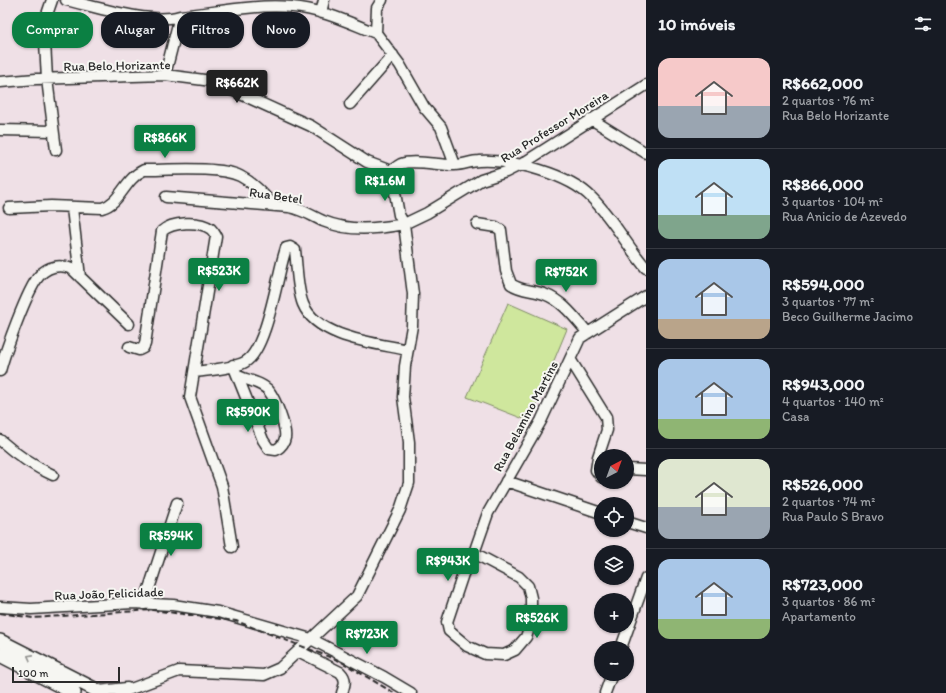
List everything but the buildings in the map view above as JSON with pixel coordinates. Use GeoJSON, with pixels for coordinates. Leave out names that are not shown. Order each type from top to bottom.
{"type":"FeatureCollection","features":[{"type":"Feature","properties":{"kind":"main road"},"geometry":{"type":"LineString","coordinates":[[0,641],[100,692]]}},
{"type":"Feature","properties":{"kind":"main road"},"geometry":{"type":"LineString","coordinates":[[0,655],[74,693]]}},
{"type":"Feature","properties":{"kind":"street"},"geometry":{"type":"LineString","coordinates":[[52,0],[44,23],[47,79],[56,150]]}},
{"type":"Feature","properties":{"kind":"street"},"geometry":{"type":"LineString","coordinates":[[66,0],[145,17],[171,19],[177,17]]}},
{"type":"Feature","properties":{"kind":"street"},"geometry":{"type":"LineString","coordinates":[[321,13],[324,0]]}},
{"type":"Feature","properties":{"kind":"street"},"geometry":{"type":"LineString","coordinates":[[382,0],[377,8],[375,26],[376,33],[393,55],[424,107],[442,127],[455,165]]}},
{"type":"Feature","properties":{"kind":"street"},"geometry":{"type":"LineString","coordinates":[[218,12],[294,3],[376,33]]}},
{"type":"Feature","properties":{"kind":"street"},"geometry":{"type":"LineString","coordinates":[[165,75],[177,28]]}},
{"type":"Feature","properties":{"kind":"street"},"geometry":{"type":"LineString","coordinates":[[350,104],[393,55]]}},
{"type":"Feature","properties":{"kind":"street","name":"Rua Belo Horizante"},"geometry":{"type":"LineString","coordinates":[[0,82],[165,75],[212,81],[311,126],[367,162],[391,171]]}},
{"type":"Feature","properties":{"kind":"street","name":"Rua Professor Moreira"},"geometry":{"type":"LineString","coordinates":[[404,224],[427,213],[481,180],[506,172],[522,164],[646,85]]}},
{"type":"Feature","properties":{"kind":"street"},"geometry":{"type":"LineString","coordinates":[[591,119],[646,153]]}},
{"type":"Feature","properties":{"kind":"street"},"geometry":{"type":"LineString","coordinates":[[0,130],[53,131]]}},
{"type":"Feature","properties":{"kind":"street"},"geometry":{"type":"LineString","coordinates":[[479,161],[481,180]]}},
{"type":"Feature","properties":{"kind":"street"},"geometry":{"type":"LineString","coordinates":[[120,693],[179,671],[264,675],[280,668],[358,596],[400,510],[409,483],[409,442],[403,397],[412,326],[413,294],[404,224],[399,215],[391,171],[402,164],[433,163],[455,165],[479,161],[522,164],[551,174],[576,186],[591,197],[607,214],[646,268]]}},
{"type":"Feature","properties":{"kind":"street"},"geometry":{"type":"LineString","coordinates":[[9,208],[51,206],[102,208],[110,206],[135,174],[144,170],[222,171],[239,175],[255,186],[274,206]]}},
{"type":"Feature","properties":{"kind":"street","name":"Rua Betel"},"geometry":{"type":"LineString","coordinates":[[166,197],[304,210],[324,221],[340,226],[370,230],[404,224]]}},
{"type":"Feature","properties":{"kind":"street"},"geometry":{"type":"LineString","coordinates":[[72,208],[80,277]]}},
{"type":"Feature","properties":{"kind":"street"},"geometry":{"type":"LineString","coordinates":[[130,348],[140,350],[145,344],[162,231],[166,228],[184,224],[201,224],[211,229],[216,236],[190,397],[222,486],[232,547]]}},
{"type":"Feature","properties":{"kind":"street"},"geometry":{"type":"LineString","coordinates":[[477,224],[496,227],[501,230],[508,277],[511,284],[521,289],[543,294],[562,303],[588,333]]}},
{"type":"Feature","properties":{"kind":"street"},"geometry":{"type":"LineString","coordinates":[[194,372],[245,362],[254,353],[266,328],[286,248],[290,247],[295,250],[302,302],[308,314],[328,329],[343,336],[408,350]]}},
{"type":"Feature","properties":{"kind":"street"},"geometry":{"type":"LineString","coordinates":[[0,371],[31,289],[39,276],[50,268],[63,265],[72,269],[129,324]]}},
{"type":"Feature","properties":{"kind":"street","name":"Rua Belamino Martins"},"geometry":{"type":"LineString","coordinates":[[474,553],[488,513],[541,421],[580,338],[646,296]]}},
{"type":"Feature","properties":{"kind":"street"},"geometry":{"type":"LineString","coordinates":[[570,359],[606,417],[607,430],[601,449]]}},
{"type":"Feature","properties":{"kind":"street"},"geometry":{"type":"LineString","coordinates":[[233,365],[262,440],[269,449],[276,450],[282,446],[285,438],[283,420],[269,390],[238,376]]}},
{"type":"Feature","properties":{"kind":"street"},"geometry":{"type":"LineString","coordinates":[[0,440],[22,459],[53,475]]}},
{"type":"Feature","properties":{"kind":"street"},"geometry":{"type":"LineString","coordinates":[[634,469],[646,470]]}},
{"type":"Feature","properties":{"kind":"street"},"geometry":{"type":"LineString","coordinates":[[506,481],[594,511]]}},
{"type":"Feature","properties":{"kind":"street"},"geometry":{"type":"LineString","coordinates":[[144,604],[177,503]]}},
{"type":"Feature","properties":{"kind":"street"},"geometry":{"type":"LineString","coordinates":[[634,524],[646,528]]}},
{"type":"Feature","properties":{"kind":"street"},"geometry":{"type":"LineString","coordinates":[[474,553],[519,577],[528,586],[531,598],[531,622],[526,637],[515,650],[504,655],[486,654],[467,646],[450,631],[446,622],[463,574],[474,553]]}},
{"type":"Feature","properties":{"kind":"street"},"geometry":{"type":"LineString","coordinates":[[624,641],[646,578]]}},
{"type":"Feature","properties":{"kind":"street","name":"Rua João Felicidade"},"geometry":{"type":"LineString","coordinates":[[0,607],[30,609],[144,604],[173,605],[218,612],[311,639],[365,666],[411,693]]}},
{"type":"Feature","properties":{"kind":"street"},"geometry":{"type":"LineString","coordinates":[[298,651],[340,672],[344,677],[345,683],[342,693]]}},
{"type":"Feature","properties":{"kind":"street"},"geometry":{"type":"LineString","coordinates":[[605,693],[609,681]]}},
{"type":"Feature","properties":{"kind":"street"},"geometry":{"type":"LineString","coordinates":[[100,692],[133,687]]}},
{"type":"Feature","properties":{"kind":"green space"},"geometry":{"type":"Polygon","coordinates":[[[508,303],[567,329],[529,421],[467,397],[508,303]]]}},
{"type":"Feature","properties":{"kind":"railway"},"geometry":{"type":"LineString","coordinates":[[0,613],[33,618],[152,610],[236,621],[340,661],[394,693]]}}]}
